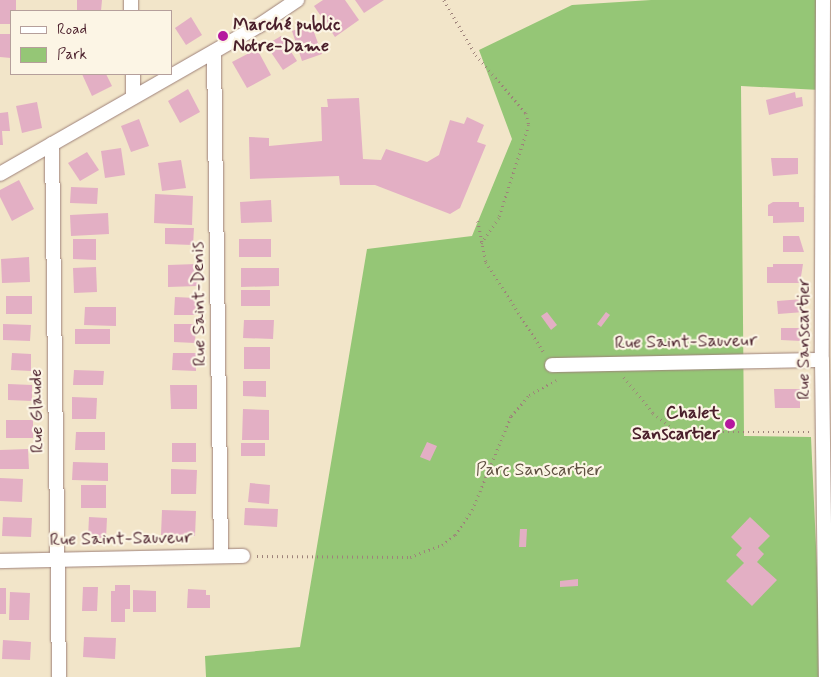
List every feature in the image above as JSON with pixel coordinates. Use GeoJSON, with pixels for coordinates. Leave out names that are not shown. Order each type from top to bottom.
{"type":"FeatureCollection","features":[{"type":"Feature","properties":{"kind":"street"},"geometry":{"type":"LineString","coordinates":[[0,174],[214,52],[297,0]]}},
{"type":"Feature","properties":{"kind":"street","name":"Rue Sanscartier"},"geometry":{"type":"LineString","coordinates":[[823,0],[827,97],[822,360],[826,677]]}},
{"type":"Feature","properties":{"kind":"street","name":"Rue Saint-Denis"},"geometry":{"type":"LineString","coordinates":[[214,52],[221,555]]}},
{"type":"Feature","properties":{"kind":"street"},"geometry":{"type":"LineString","coordinates":[[133,75],[133,97]]}},
{"type":"Feature","properties":{"kind":"street","name":"Rue Glaude"},"geometry":{"type":"LineString","coordinates":[[52,144],[59,677]]}},
{"type":"Feature","properties":{"kind":"street","name":"Rue Saint-Sauveur"},"geometry":{"type":"LineString","coordinates":[[552,365],[822,360]]}},
{"type":"Feature","properties":{"kind":"street","name":"Rue Saint-Sauveur"},"geometry":{"type":"LineString","coordinates":[[0,561],[243,556]]}},
{"type":"Feature","properties":{"kind":"path"},"geometry":{"type":"LineString","coordinates":[[444,0],[476,55],[526,113],[529,125],[499,218],[481,244]]}},
{"type":"Feature","properties":{"kind":"path"},"geometry":{"type":"LineString","coordinates":[[478,221],[486,262],[506,298],[552,365]]}},
{"type":"Feature","properties":{"kind":"path"},"geometry":{"type":"LineString","coordinates":[[616,373],[627,381],[653,413],[678,432],[811,432]]}},
{"type":"Feature","properties":{"kind":"path"},"geometry":{"type":"LineString","coordinates":[[243,556],[410,556],[442,545],[455,534],[472,510],[511,416],[529,395],[563,377]]}},
{"type":"Feature","properties":{"kind":"green space","name":"Parc Sanscartier"},"geometry":{"type":"Polygon","coordinates":[[[651,0],[819,0],[820,90],[741,86],[744,436],[811,437],[822,677],[206,677],[205,656],[300,647],[367,249],[472,236],[512,139],[479,50],[572,5],[651,0]]]}},
{"type":"Feature","properties":{"kind":"building"},"geometry":{"type":"Polygon","coordinates":[[[0,0],[16,0],[16,10],[10,10],[10,24],[0,24],[0,0]]]}},
{"type":"Feature","properties":{"kind":"building"},"geometry":{"type":"Polygon","coordinates":[[[77,0],[102,0],[101,10],[77,10],[77,0]]]}},
{"type":"Feature","properties":{"kind":"building"},"geometry":{"type":"Polygon","coordinates":[[[323,0],[345,0],[359,20],[335,37],[314,6],[323,0]]]}},
{"type":"Feature","properties":{"kind":"building"},"geometry":{"type":"Polygon","coordinates":[[[355,0],[384,0],[364,13],[355,0]]]}},
{"type":"Feature","properties":{"kind":"building"},"geometry":{"type":"Polygon","coordinates":[[[191,17],[202,35],[186,45],[175,28],[191,17]]]}},
{"type":"Feature","properties":{"kind":"building"},"geometry":{"type":"Polygon","coordinates":[[[311,24],[322,54],[302,61],[292,31],[311,24]]]}},
{"type":"Feature","properties":{"kind":"building"},"geometry":{"type":"Polygon","coordinates":[[[0,34],[10,34],[10,58],[0,57],[0,34]]]}},
{"type":"Feature","properties":{"kind":"building"},"geometry":{"type":"Polygon","coordinates":[[[281,36],[297,61],[283,70],[266,45],[281,36]]]}},
{"type":"Feature","properties":{"kind":"building"},"geometry":{"type":"Polygon","coordinates":[[[257,49],[271,75],[247,88],[232,62],[257,49]]]}},
{"type":"Feature","properties":{"kind":"building"},"geometry":{"type":"Polygon","coordinates":[[[82,75],[106,75],[112,86],[92,96],[82,75]]]}},
{"type":"Feature","properties":{"kind":"building"},"geometry":{"type":"Polygon","coordinates":[[[188,89],[200,112],[180,123],[168,101],[188,89]]]}},
{"type":"Feature","properties":{"kind":"building"},"geometry":{"type":"Polygon","coordinates":[[[795,92],[796,98],[802,97],[803,106],[769,115],[766,100],[795,92]]]}},
{"type":"Feature","properties":{"kind":"building"},"geometry":{"type":"Polygon","coordinates":[[[359,98],[363,159],[381,160],[386,149],[427,162],[439,155],[450,120],[464,124],[467,117],[484,125],[477,142],[486,145],[460,208],[450,214],[375,185],[340,185],[339,176],[250,179],[249,137],[269,138],[269,146],[322,141],[321,107],[328,107],[327,99],[359,98]]]}},
{"type":"Feature","properties":{"kind":"building"},"geometry":{"type":"Polygon","coordinates":[[[37,102],[42,128],[22,133],[16,106],[37,102]]]}},
{"type":"Feature","properties":{"kind":"building"},"geometry":{"type":"Polygon","coordinates":[[[8,112],[10,131],[2,131],[3,145],[0,145],[0,113],[8,112]]]}},
{"type":"Feature","properties":{"kind":"building"},"geometry":{"type":"Polygon","coordinates":[[[139,119],[149,146],[131,152],[121,126],[139,119]]]}},
{"type":"Feature","properties":{"kind":"building"},"geometry":{"type":"Polygon","coordinates":[[[121,148],[125,175],[105,178],[101,151],[121,148]]]}},
{"type":"Feature","properties":{"kind":"building"},"geometry":{"type":"Polygon","coordinates":[[[87,152],[99,170],[80,181],[68,163],[87,152]]]}},
{"type":"Feature","properties":{"kind":"building"},"geometry":{"type":"Polygon","coordinates":[[[771,158],[798,158],[798,174],[773,176],[771,158]]]}},
{"type":"Feature","properties":{"kind":"building"},"geometry":{"type":"Polygon","coordinates":[[[181,160],[186,188],[162,191],[158,163],[181,160]]]}},
{"type":"Feature","properties":{"kind":"building"},"geometry":{"type":"Polygon","coordinates":[[[19,180],[34,209],[12,221],[0,197],[0,190],[19,180]]]}},
{"type":"Feature","properties":{"kind":"building"},"geometry":{"type":"Polygon","coordinates":[[[71,187],[98,188],[97,204],[70,203],[71,187]]]}},
{"type":"Feature","properties":{"kind":"building"},"geometry":{"type":"Polygon","coordinates":[[[155,194],[193,196],[192,225],[154,223],[155,194]]]}},
{"type":"Feature","properties":{"kind":"building"},"geometry":{"type":"Polygon","coordinates":[[[271,200],[272,222],[241,223],[240,202],[271,200]]]}},
{"type":"Feature","properties":{"kind":"building"},"geometry":{"type":"Polygon","coordinates":[[[773,202],[799,202],[799,207],[804,207],[804,222],[773,223],[773,216],[768,216],[768,205],[773,202]]]}},
{"type":"Feature","properties":{"kind":"building"},"geometry":{"type":"Polygon","coordinates":[[[108,213],[109,234],[71,236],[70,215],[108,213]]]}},
{"type":"Feature","properties":{"kind":"building"},"geometry":{"type":"Polygon","coordinates":[[[165,228],[194,228],[193,245],[165,244],[165,228]]]}},
{"type":"Feature","properties":{"kind":"building"},"geometry":{"type":"Polygon","coordinates":[[[783,236],[799,236],[804,252],[783,252],[783,236]]]}},
{"type":"Feature","properties":{"kind":"building"},"geometry":{"type":"Polygon","coordinates":[[[73,239],[96,239],[96,260],[73,259],[73,239]]]}},
{"type":"Feature","properties":{"kind":"building"},"geometry":{"type":"Polygon","coordinates":[[[239,239],[271,239],[271,257],[239,257],[239,239]]]}},
{"type":"Feature","properties":{"kind":"building"},"geometry":{"type":"Polygon","coordinates":[[[29,257],[30,282],[2,283],[1,259],[29,257]]]}},
{"type":"Feature","properties":{"kind":"building"},"geometry":{"type":"Polygon","coordinates":[[[197,264],[198,286],[168,287],[168,265],[197,264]]]}},
{"type":"Feature","properties":{"kind":"building"},"geometry":{"type":"Polygon","coordinates":[[[773,264],[803,264],[800,283],[767,283],[767,267],[773,267],[773,264]]]}},
{"type":"Feature","properties":{"kind":"building"},"geometry":{"type":"Polygon","coordinates":[[[96,267],[97,292],[74,293],[73,268],[96,267]]]}},
{"type":"Feature","properties":{"kind":"building"},"geometry":{"type":"Polygon","coordinates":[[[241,268],[279,268],[279,286],[241,287],[241,268]]]}},
{"type":"Feature","properties":{"kind":"building"},"geometry":{"type":"Polygon","coordinates":[[[241,290],[270,290],[270,306],[241,306],[241,290]]]}},
{"type":"Feature","properties":{"kind":"building"},"geometry":{"type":"Polygon","coordinates":[[[6,296],[32,296],[32,314],[6,314],[6,296]]]}},
{"type":"Feature","properties":{"kind":"building"},"geometry":{"type":"Polygon","coordinates":[[[175,297],[196,298],[196,315],[174,315],[175,297]]]}},
{"type":"Feature","properties":{"kind":"building"},"geometry":{"type":"Polygon","coordinates":[[[803,299],[804,312],[778,314],[777,301],[803,299]]]}},
{"type":"Feature","properties":{"kind":"building"},"geometry":{"type":"Polygon","coordinates":[[[85,307],[116,307],[116,326],[84,325],[85,307]]]}},
{"type":"Feature","properties":{"kind":"building"},"geometry":{"type":"Polygon","coordinates":[[[547,312],[557,325],[551,330],[541,316],[547,312]]]}},
{"type":"Feature","properties":{"kind":"building"},"geometry":{"type":"Polygon","coordinates":[[[606,312],[610,315],[601,327],[597,324],[606,312]]]}},
{"type":"Feature","properties":{"kind":"building"},"geometry":{"type":"Polygon","coordinates":[[[244,320],[274,320],[273,339],[243,338],[244,320]]]}},
{"type":"Feature","properties":{"kind":"building"},"geometry":{"type":"Polygon","coordinates":[[[3,324],[31,325],[30,341],[3,340],[3,324]]]}},
{"type":"Feature","properties":{"kind":"building"},"geometry":{"type":"Polygon","coordinates":[[[174,324],[196,324],[195,343],[174,342],[174,324]]]}},
{"type":"Feature","properties":{"kind":"building"},"geometry":{"type":"Polygon","coordinates":[[[781,328],[801,328],[801,341],[781,340],[781,328]]]}},
{"type":"Feature","properties":{"kind":"building"},"geometry":{"type":"Polygon","coordinates":[[[75,329],[110,329],[110,344],[75,344],[75,329]]]}},
{"type":"Feature","properties":{"kind":"building"},"geometry":{"type":"Polygon","coordinates":[[[244,347],[270,347],[270,369],[244,369],[244,347]]]}},
{"type":"Feature","properties":{"kind":"building"},"geometry":{"type":"Polygon","coordinates":[[[12,353],[31,354],[31,371],[11,370],[12,353]]]}},
{"type":"Feature","properties":{"kind":"building"},"geometry":{"type":"Polygon","coordinates":[[[173,353],[196,353],[196,371],[172,370],[173,353]]]}},
{"type":"Feature","properties":{"kind":"building"},"geometry":{"type":"Polygon","coordinates":[[[74,370],[104,371],[103,385],[73,385],[74,370]]]}},
{"type":"Feature","properties":{"kind":"building"},"geometry":{"type":"Polygon","coordinates":[[[243,381],[266,381],[266,397],[243,396],[243,381]]]}},
{"type":"Feature","properties":{"kind":"building"},"geometry":{"type":"Polygon","coordinates":[[[8,384],[32,385],[32,401],[8,400],[8,384]]]}},
{"type":"Feature","properties":{"kind":"building"},"geometry":{"type":"Polygon","coordinates":[[[170,385],[197,385],[197,409],[171,409],[170,385]]]}},
{"type":"Feature","properties":{"kind":"building"},"geometry":{"type":"Polygon","coordinates":[[[774,389],[800,389],[800,408],[775,408],[774,389]]]}},
{"type":"Feature","properties":{"kind":"building"},"geometry":{"type":"Polygon","coordinates":[[[72,397],[97,398],[96,419],[72,419],[72,397]]]}},
{"type":"Feature","properties":{"kind":"building"},"geometry":{"type":"Polygon","coordinates":[[[243,409],[269,410],[269,440],[242,440],[243,409]]]}},
{"type":"Feature","properties":{"kind":"building","name":"Chalet Sanscartier"},"geometry":{"type":"Polygon","coordinates":[[[736,419],[736,429],[724,430],[724,420],[736,419]]]}},
{"type":"Feature","properties":{"kind":"building"},"geometry":{"type":"Polygon","coordinates":[[[6,420],[33,420],[33,438],[6,438],[6,420]]]}},
{"type":"Feature","properties":{"kind":"building"},"geometry":{"type":"Polygon","coordinates":[[[76,432],[105,432],[105,450],[75,450],[76,432]]]}},
{"type":"Feature","properties":{"kind":"building"},"geometry":{"type":"Polygon","coordinates":[[[427,442],[437,446],[430,461],[420,457],[427,442]]]}},
{"type":"Feature","properties":{"kind":"building"},"geometry":{"type":"Polygon","coordinates":[[[172,443],[196,443],[196,462],[172,462],[172,443]]]}},
{"type":"Feature","properties":{"kind":"building"},"geometry":{"type":"Polygon","coordinates":[[[241,443],[265,443],[265,456],[241,456],[241,443]]]}},
{"type":"Feature","properties":{"kind":"building"},"geometry":{"type":"Polygon","coordinates":[[[28,449],[29,469],[0,469],[0,450],[28,449]]]}},
{"type":"Feature","properties":{"kind":"building"},"geometry":{"type":"Polygon","coordinates":[[[73,462],[108,463],[108,481],[72,480],[73,462]]]}},
{"type":"Feature","properties":{"kind":"building"},"geometry":{"type":"Polygon","coordinates":[[[171,469],[197,470],[196,494],[171,494],[171,469]]]}},
{"type":"Feature","properties":{"kind":"building"},"geometry":{"type":"Polygon","coordinates":[[[0,478],[23,479],[22,502],[0,501],[0,478]]]}},
{"type":"Feature","properties":{"kind":"building"},"geometry":{"type":"Polygon","coordinates":[[[250,483],[270,485],[269,504],[248,502],[250,483]]]}},
{"type":"Feature","properties":{"kind":"building"},"geometry":{"type":"Polygon","coordinates":[[[81,485],[106,485],[106,508],[81,508],[81,485]]]}},
{"type":"Feature","properties":{"kind":"building"},"geometry":{"type":"Polygon","coordinates":[[[245,508],[278,509],[277,527],[244,525],[245,508]]]}},
{"type":"Feature","properties":{"kind":"building"},"geometry":{"type":"Polygon","coordinates":[[[162,510],[196,511],[195,536],[161,535],[162,510]]]}},
{"type":"Feature","properties":{"kind":"building"},"geometry":{"type":"Polygon","coordinates":[[[3,517],[32,518],[31,537],[2,536],[3,517]]]}},
{"type":"Feature","properties":{"kind":"building"},"geometry":{"type":"Polygon","coordinates":[[[89,517],[107,518],[106,538],[88,538],[89,517]]]}},
{"type":"Feature","properties":{"kind":"building"},"geometry":{"type":"Polygon","coordinates":[[[750,517],[770,536],[758,548],[764,554],[757,562],[777,580],[752,606],[726,581],[744,563],[736,555],[742,548],[731,537],[750,517]]]}},
{"type":"Feature","properties":{"kind":"building"},"geometry":{"type":"Polygon","coordinates":[[[520,529],[527,529],[526,547],[519,547],[520,529]]]}},
{"type":"Feature","properties":{"kind":"building"},"geometry":{"type":"Polygon","coordinates":[[[578,579],[578,586],[560,587],[560,581],[578,579]]]}},
{"type":"Feature","properties":{"kind":"building"},"geometry":{"type":"Polygon","coordinates":[[[115,585],[130,585],[130,609],[125,609],[125,622],[111,622],[111,591],[115,591],[115,585]]]}},
{"type":"Feature","properties":{"kind":"building"},"geometry":{"type":"Polygon","coordinates":[[[83,587],[98,587],[97,611],[82,611],[83,587]]]}},
{"type":"Feature","properties":{"kind":"building"},"geometry":{"type":"Polygon","coordinates":[[[0,588],[6,588],[6,614],[0,614],[0,588]]]}},
{"type":"Feature","properties":{"kind":"building"},"geometry":{"type":"Polygon","coordinates":[[[188,589],[206,590],[206,595],[210,595],[210,608],[187,608],[188,589]]]}},
{"type":"Feature","properties":{"kind":"building"},"geometry":{"type":"Polygon","coordinates":[[[133,590],[156,591],[156,612],[133,612],[133,590]]]}},
{"type":"Feature","properties":{"kind":"building"},"geometry":{"type":"Polygon","coordinates":[[[10,592],[30,593],[29,620],[9,620],[10,592]]]}},
{"type":"Feature","properties":{"kind":"building"},"geometry":{"type":"Polygon","coordinates":[[[84,637],[116,638],[115,659],[83,657],[84,637]]]}},
{"type":"Feature","properties":{"kind":"building"},"geometry":{"type":"Polygon","coordinates":[[[3,640],[31,642],[30,660],[2,659],[3,640]]]}},
{"type":"Feature","properties":{"kind":"place","name":"Marché public Notre-Dame"},"geometry":{"type":"Point","coordinates":[223,36]}},
{"type":"Feature","properties":{"kind":"place","name":"Chalet Sanscartier"},"geometry":{"type":"Point","coordinates":[730,424]}}]}
